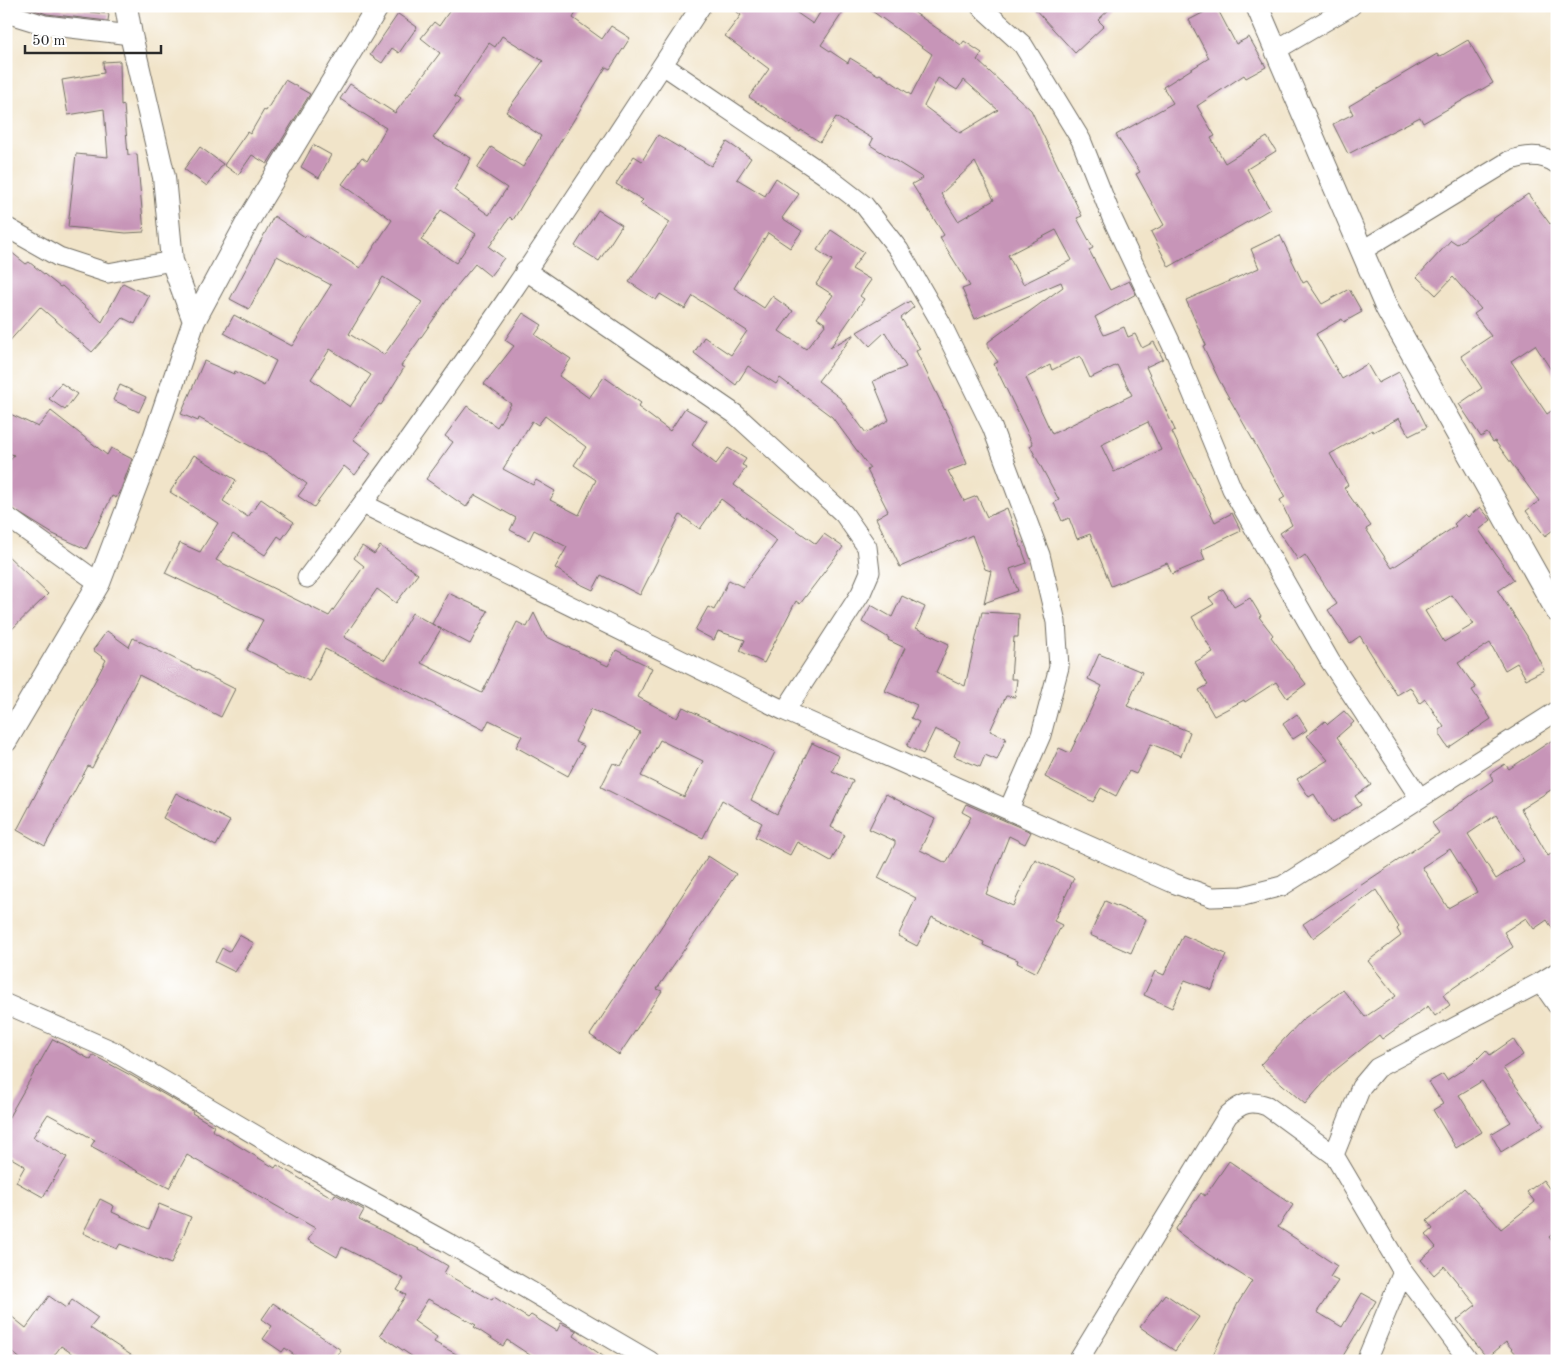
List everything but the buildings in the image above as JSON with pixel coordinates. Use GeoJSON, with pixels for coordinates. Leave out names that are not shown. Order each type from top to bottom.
{"type":"FeatureCollection","features":[{"type":"Feature","properties":{"kind":"street"},"geometry":{"type":"LineString","coordinates":[[126,6],[164,177],[172,260],[194,321]]}},
{"type":"Feature","properties":{"kind":"street"},"geometry":{"type":"LineString","coordinates":[[6,741],[99,582],[154,438],[194,321],[248,221],[378,6]]}},
{"type":"Feature","properties":{"kind":"street"},"geometry":{"type":"LineString","coordinates":[[307,578],[363,504],[526,270],[701,6]]}},
{"type":"Feature","properties":{"kind":"street"},"geometry":{"type":"LineString","coordinates":[[980,6],[1023,45],[1081,140],[1112,218],[1177,356],[1232,489],[1330,661],[1419,798]]}},
{"type":"Feature","properties":{"kind":"street"},"geometry":{"type":"LineString","coordinates":[[1257,6],[1386,306],[1557,611]]}},
{"type":"Feature","properties":{"kind":"street"},"geometry":{"type":"LineString","coordinates":[[1276,50],[1351,6]]}},
{"type":"Feature","properties":{"kind":"street"},"geometry":{"type":"LineString","coordinates":[[6,13],[45,25],[131,35]]}},
{"type":"Feature","properties":{"kind":"street"},"geometry":{"type":"LineString","coordinates":[[663,65],[825,175],[864,205],[899,250],[931,305],[992,427],[1040,555],[1056,622],[1059,667],[1041,735],[1009,809]]}},
{"type":"Feature","properties":{"kind":"street"},"geometry":{"type":"LineString","coordinates":[[1363,250],[1509,161],[1522,156],[1537,156],[1557,164]]}},
{"type":"Feature","properties":{"kind":"street"},"geometry":{"type":"LineString","coordinates":[[6,227],[59,257],[108,273],[172,260]]}},
{"type":"Feature","properties":{"kind":"street"},"geometry":{"type":"LineString","coordinates":[[526,270],[735,414],[844,514],[867,547],[870,572],[860,593],[786,711]]}},
{"type":"Feature","properties":{"kind":"street"},"geometry":{"type":"LineString","coordinates":[[363,504],[786,711],[1009,809],[1173,884],[1212,897],[1243,896],[1282,886],[1557,711]]}},
{"type":"Feature","properties":{"kind":"street"},"geometry":{"type":"LineString","coordinates":[[6,516],[99,582]]}},
{"type":"Feature","properties":{"kind":"street"},"geometry":{"type":"LineString","coordinates":[[1334,1155],[1361,1087],[1377,1068],[1557,972]]}},
{"type":"Feature","properties":{"kind":"street"},"geometry":{"type":"LineString","coordinates":[[1541,982],[1557,1005]]}},
{"type":"Feature","properties":{"kind":"street"},"geometry":{"type":"LineString","coordinates":[[6,1004],[113,1051],[303,1163],[448,1243],[650,1361]]}},
{"type":"Feature","properties":{"kind":"street"},"geometry":{"type":"LineString","coordinates":[[1078,1361],[1228,1115],[1240,1105],[1254,1102],[1267,1106],[1334,1155],[1403,1272],[1469,1361]]}},
{"type":"Feature","properties":{"kind":"street"},"geometry":{"type":"LineString","coordinates":[[1366,1361],[1403,1272]]}}]}
